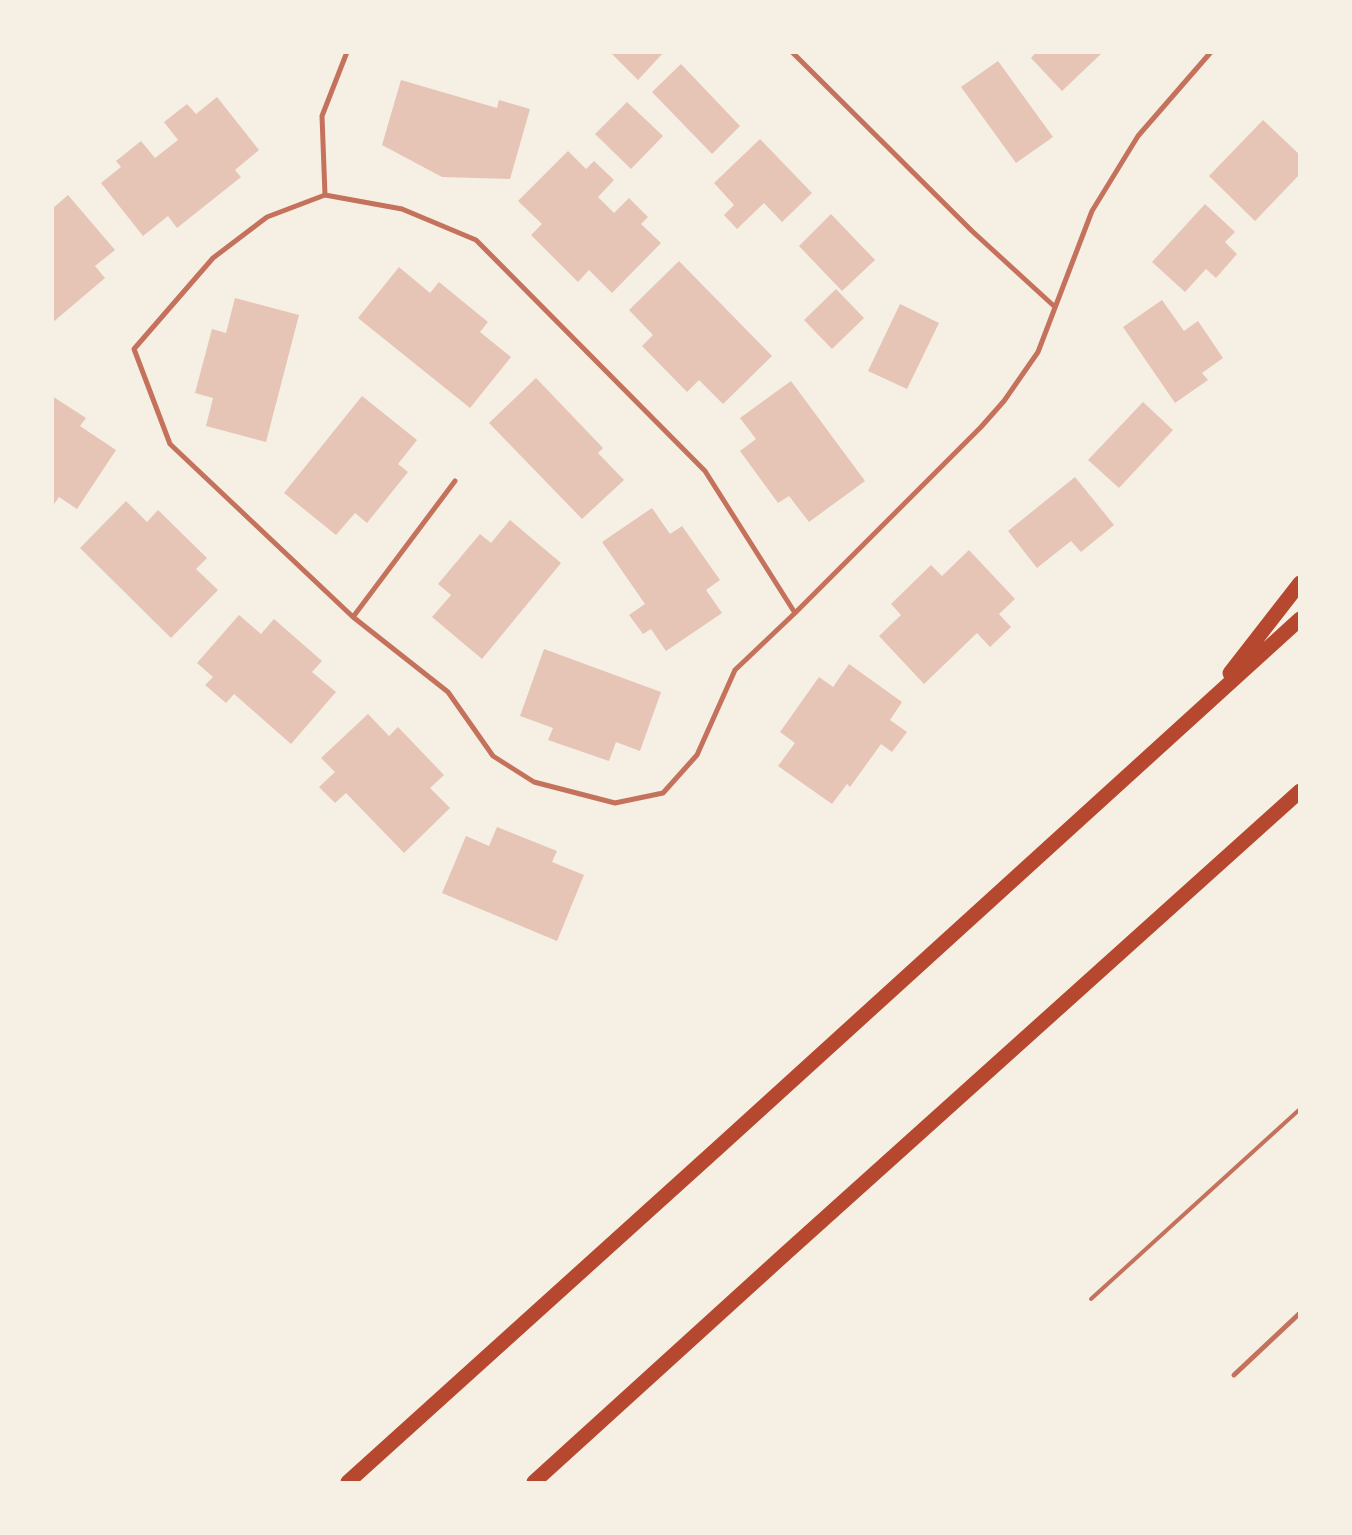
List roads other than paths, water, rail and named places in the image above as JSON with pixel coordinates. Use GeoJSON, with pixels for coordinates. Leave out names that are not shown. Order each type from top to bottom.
{"type":"FeatureCollection","features":[{"type":"Feature","properties":{"kind":"highway"},"geometry":{"type":"LineString","coordinates":[[1205,706],[1300,584]]}},
{"type":"Feature","properties":{"kind":"highway"},"geometry":{"type":"LineString","coordinates":[[348,1482],[719,1148],[1300,619]]}},
{"type":"Feature","properties":{"kind":"highway"},"geometry":{"type":"LineString","coordinates":[[534,1482],[792,1247],[1300,791]]}},
{"type":"Feature","properties":{"kind":"street"},"geometry":{"type":"LineString","coordinates":[[326,195],[322,116],[347,52]]}},
{"type":"Feature","properties":{"kind":"street"},"geometry":{"type":"LineString","coordinates":[[792,52],[972,231],[1055,307]]}},
{"type":"Feature","properties":{"kind":"street"},"geometry":{"type":"LineString","coordinates":[[795,613],[705,471],[476,240],[402,209],[326,195],[267,217],[213,258],[134,350],[170,444],[353,617],[448,692],[493,756],[534,782],[615,803],[663,793],[697,755],[735,670],[795,613],[999,408],[1038,352],[1092,211],[1138,136],[1211,52]]}},
{"type":"Feature","properties":{"kind":"street"},"geometry":{"type":"LineString","coordinates":[[353,617],[455,482]]}},
{"type":"Feature","properties":{"kind":"street"},"geometry":{"type":"LineString","coordinates":[[1234,1375],[1300,1313]]}},
{"type":"Feature","properties":{"kind":"lane"},"geometry":{"type":"LineString","coordinates":[[1091,1299],[1300,1109]]}}]}
